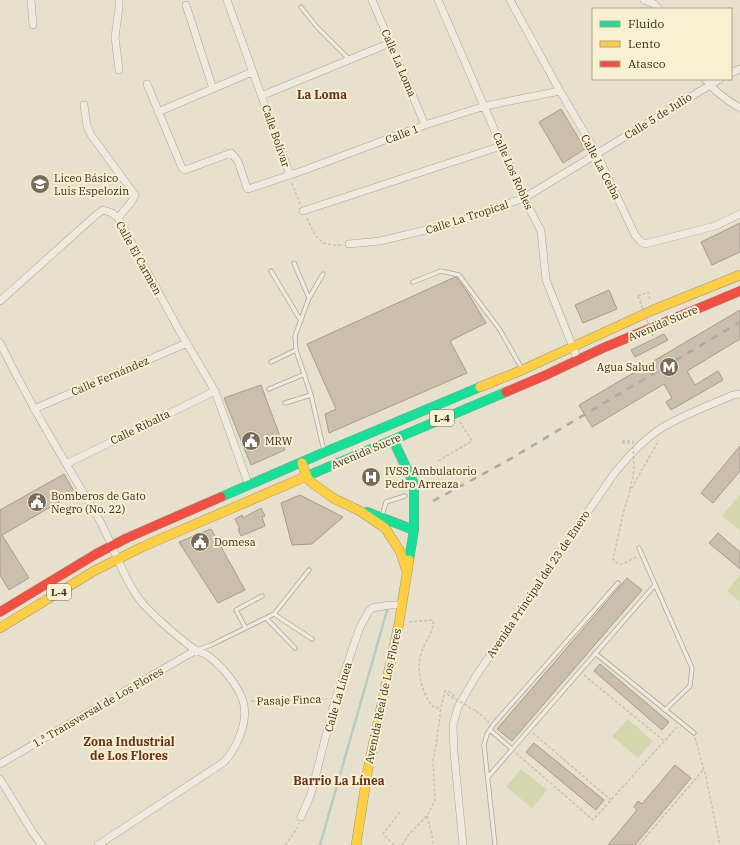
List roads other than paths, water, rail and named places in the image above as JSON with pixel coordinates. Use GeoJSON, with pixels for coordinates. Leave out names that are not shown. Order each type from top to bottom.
{"type":"FeatureCollection","features":[{"type":"Feature","properties":{"kind":"main road","name":"Avenida Sucre"},"geometry":{"type":"LineString","coordinates":[[0,612],[111,546],[325,452],[522,370],[653,310],[740,275]]}},
{"type":"Feature","properties":{"kind":"main road","name":"Avenida Sucre"},"geometry":{"type":"LineString","coordinates":[[0,628],[118,558],[740,291]]}},
{"type":"Feature","properties":{"kind":"main road","name":"Avenida Real de Los Flores"},"geometry":{"type":"LineString","coordinates":[[356,845],[368,769],[399,624],[413,534],[414,484],[393,440]]}},
{"type":"Feature","properties":{"kind":"main road"},"geometry":{"type":"LineString","coordinates":[[302,463],[306,476]]}},
{"type":"Feature","properties":{"kind":"main road","name":"Avenida Real de Los Flores"},"geometry":{"type":"LineString","coordinates":[[306,476],[310,482],[333,498],[360,511],[385,528],[400,551],[407,570]]}},
{"type":"Feature","properties":{"kind":"main road","name":"Avenida Real de Los Flores"},"geometry":{"type":"LineString","coordinates":[[360,511],[382,517],[413,534]]}},
{"type":"Feature","properties":{"kind":"main road"},"geometry":{"type":"LineString","coordinates":[[391,536],[399,541],[413,534]]}},
{"type":"Feature","properties":{"kind":"street"},"geometry":{"type":"LineString","coordinates":[[31,0],[33,25]]}},
{"type":"Feature","properties":{"kind":"street"},"geometry":{"type":"LineString","coordinates":[[119,0],[115,37],[119,70]]}},
{"type":"Feature","properties":{"kind":"street","name":"Calle Bolívar"},"geometry":{"type":"LineString","coordinates":[[227,0],[290,176]]}},
{"type":"Feature","properties":{"kind":"street","name":"Calle La Loma"},"geometry":{"type":"LineString","coordinates":[[372,0],[425,125]]}},
{"type":"Feature","properties":{"kind":"street","name":"Calle Los Robles"},"geometry":{"type":"LineString","coordinates":[[438,0],[524,198],[541,230],[546,280],[578,360]]}},
{"type":"Feature","properties":{"kind":"street","name":"Calle La Ceiba"},"geometry":{"type":"LineString","coordinates":[[510,0],[596,154],[635,235],[641,242],[645,244],[715,226],[740,214]]}},
{"type":"Feature","properties":{"kind":"street"},"geometry":{"type":"LineString","coordinates":[[644,0],[654,4],[658,8]]}},
{"type":"Feature","properties":{"kind":"street"},"geometry":{"type":"LineString","coordinates":[[186,5],[213,89]]}},
{"type":"Feature","properties":{"kind":"street"},"geometry":{"type":"LineString","coordinates":[[261,96],[390,43]]}},
{"type":"Feature","properties":{"kind":"street"},"geometry":{"type":"LineString","coordinates":[[147,84],[158,112],[252,72]]}},
{"type":"Feature","properties":{"kind":"street"},"geometry":{"type":"LineString","coordinates":[[707,82],[740,108]]}},
{"type":"Feature","properties":{"kind":"street","name":"Calle 5 de Julio"},"geometry":{"type":"LineString","coordinates":[[596,154],[707,82]]}},
{"type":"Feature","properties":{"kind":"street","name":"Calle 1"},"geometry":{"type":"LineString","coordinates":[[158,112],[183,169],[231,154],[238,161],[246,188],[248,189],[290,176],[425,125],[485,106],[560,91]]}},
{"type":"Feature","properties":{"kind":"street"},"geometry":{"type":"LineString","coordinates":[[84,106],[87,126],[91,135],[135,195],[118,218]]}},
{"type":"Feature","properties":{"kind":"street"},"geometry":{"type":"LineString","coordinates":[[303,211],[501,146]]}},
{"type":"Feature","properties":{"kind":"street","name":"Calle La Tropical"},"geometry":{"type":"LineString","coordinates":[[349,244],[380,242],[455,223],[524,198],[596,154]]}},
{"type":"Feature","properties":{"kind":"street","name":"Calle El Carmen"},"geometry":{"type":"LineString","coordinates":[[0,301],[103,210],[112,213],[118,218],[215,391],[249,486]]}},
{"type":"Feature","properties":{"kind":"street"},"geometry":{"type":"LineString","coordinates":[[0,343],[34,409],[102,525],[111,546],[138,598],[144,605],[196,650],[206,654],[223,670],[235,685],[243,701],[244,716],[238,739],[229,757],[224,762],[98,845]]}},
{"type":"Feature","properties":{"kind":"street","name":"Calle Fernández"},"geometry":{"type":"LineString","coordinates":[[34,409],[187,343]]}},
{"type":"Feature","properties":{"kind":"street","name":"Calle Ribalta"},"geometry":{"type":"LineString","coordinates":[[66,464],[215,391]]}},
{"type":"Feature","properties":{"kind":"street","name":"Avenida Principal del 23 de Enero"},"geometry":{"type":"LineString","coordinates":[[463,845],[454,752],[453,725],[458,707],[476,676],[613,475],[628,457],[647,439],[669,424],[733,395],[740,394]]}},
{"type":"Feature","properties":{"kind":"street","name":"Calle La Línea"},"geometry":{"type":"LineString","coordinates":[[302,817],[311,794],[335,700],[360,627],[369,611],[375,607],[401,605]]}},
{"type":"Feature","properties":{"kind":"street","name":"1.ª Transversal de Los Flores"},"geometry":{"type":"LineString","coordinates":[[0,764],[196,650]]}},
{"type":"Feature","properties":{"kind":"street"},"geometry":{"type":"LineString","coordinates":[[0,779],[42,845]]}},
{"type":"Feature","properties":{"kind":"lane"},"geometry":{"type":"LineString","coordinates":[[301,7],[316,26],[350,60]]}},
{"type":"Feature","properties":{"kind":"lane"},"geometry":{"type":"LineString","coordinates":[[294,263],[309,298]]}},
{"type":"Feature","properties":{"kind":"lane"},"geometry":{"type":"LineString","coordinates":[[271,271],[301,321]]}},
{"type":"Feature","properties":{"kind":"lane"},"geometry":{"type":"LineString","coordinates":[[413,282],[441,271],[459,275],[500,330],[522,370]]}},
{"type":"Feature","properties":{"kind":"lane"},"geometry":{"type":"LineString","coordinates":[[323,274],[309,298],[295,336],[296,350],[311,395],[325,452]]}},
{"type":"Feature","properties":{"kind":"lane"},"geometry":{"type":"LineString","coordinates":[[271,362],[296,350]]}},
{"type":"Feature","properties":{"kind":"lane"},"geometry":{"type":"LineString","coordinates":[[269,388],[305,374]]}},
{"type":"Feature","properties":{"kind":"lane"},"geometry":{"type":"LineString","coordinates":[[285,403],[311,395]]}},
{"type":"Feature","properties":{"kind":"lane"},"geometry":{"type":"LineString","coordinates":[[382,517],[386,502],[405,496]]}},
{"type":"Feature","properties":{"kind":"lane"},"geometry":{"type":"LineString","coordinates":[[639,548],[692,668],[690,686],[665,710]]}},
{"type":"Feature","properties":{"kind":"lane"},"geometry":{"type":"LineString","coordinates":[[196,650],[211,645],[274,614],[309,570]]}},
{"type":"Feature","properties":{"kind":"lane"},"geometry":{"type":"LineString","coordinates":[[496,844],[484,745],[485,740],[493,725],[618,583]]}},
{"type":"Feature","properties":{"kind":"lane"},"geometry":{"type":"LineString","coordinates":[[488,777],[655,584]]}},
{"type":"Feature","properties":{"kind":"lane"},"geometry":{"type":"LineString","coordinates":[[245,628],[236,610],[262,596]]}},
{"type":"Feature","properties":{"kind":"lane"},"geometry":{"type":"LineString","coordinates":[[274,614],[312,639]]}},
{"type":"Feature","properties":{"kind":"lane"},"geometry":{"type":"LineString","coordinates":[[266,618],[295,648]]}},
{"type":"Feature","properties":{"kind":"lane"},"geometry":{"type":"LineString","coordinates":[[595,653],[694,734]]}},
{"type":"Feature","properties":{"kind":"lane"},"geometry":{"type":"LineString","coordinates":[[490,730],[512,749]]}},
{"type":"Feature","properties":{"kind":"waterway"},"geometry":{"type":"LineString","coordinates":[[320,845],[388,607]]}},
{"type":"Feature","properties":{"kind":"railway"},"geometry":{"type":"LineString","coordinates":[[433,501],[505,462],[740,322]]}},
{"type":"Feature","properties":{"kind":"place","name":"Liceo Básico Luis Espelozin"},"geometry":{"type":"Point","coordinates":[40,184]}},
{"type":"Feature","properties":{"kind":"place","name":"Agua Salud"},"geometry":{"type":"Point","coordinates":[669,367]}},
{"type":"Feature","properties":{"kind":"place","name":"MRW"},"geometry":{"type":"Point","coordinates":[251,441]}},
{"type":"Feature","properties":{"kind":"place","name":"IVSS Ambulatorio Pedro Arreaza"},"geometry":{"type":"Point","coordinates":[371,477]}},
{"type":"Feature","properties":{"kind":"place","name":"Bomberos de Gato Negro (No. 22)"},"geometry":{"type":"Point","coordinates":[37,502]}},
{"type":"Feature","properties":{"kind":"place","name":"Domesa"},"geometry":{"type":"Point","coordinates":[200,542]}},
{"type":"Feature","properties":{"kind":"district","name":"La Loma"},"geometry":{"type":"Point","coordinates":[322,94]}},
{"type":"Feature","properties":{"kind":"district","name":"Zona Industrial de Los Flores"},"geometry":{"type":"Point","coordinates":[129,748]}},
{"type":"Feature","properties":{"kind":"district","name":"Barrio La Línea"},"geometry":{"type":"Point","coordinates":[339,780]}}]}
